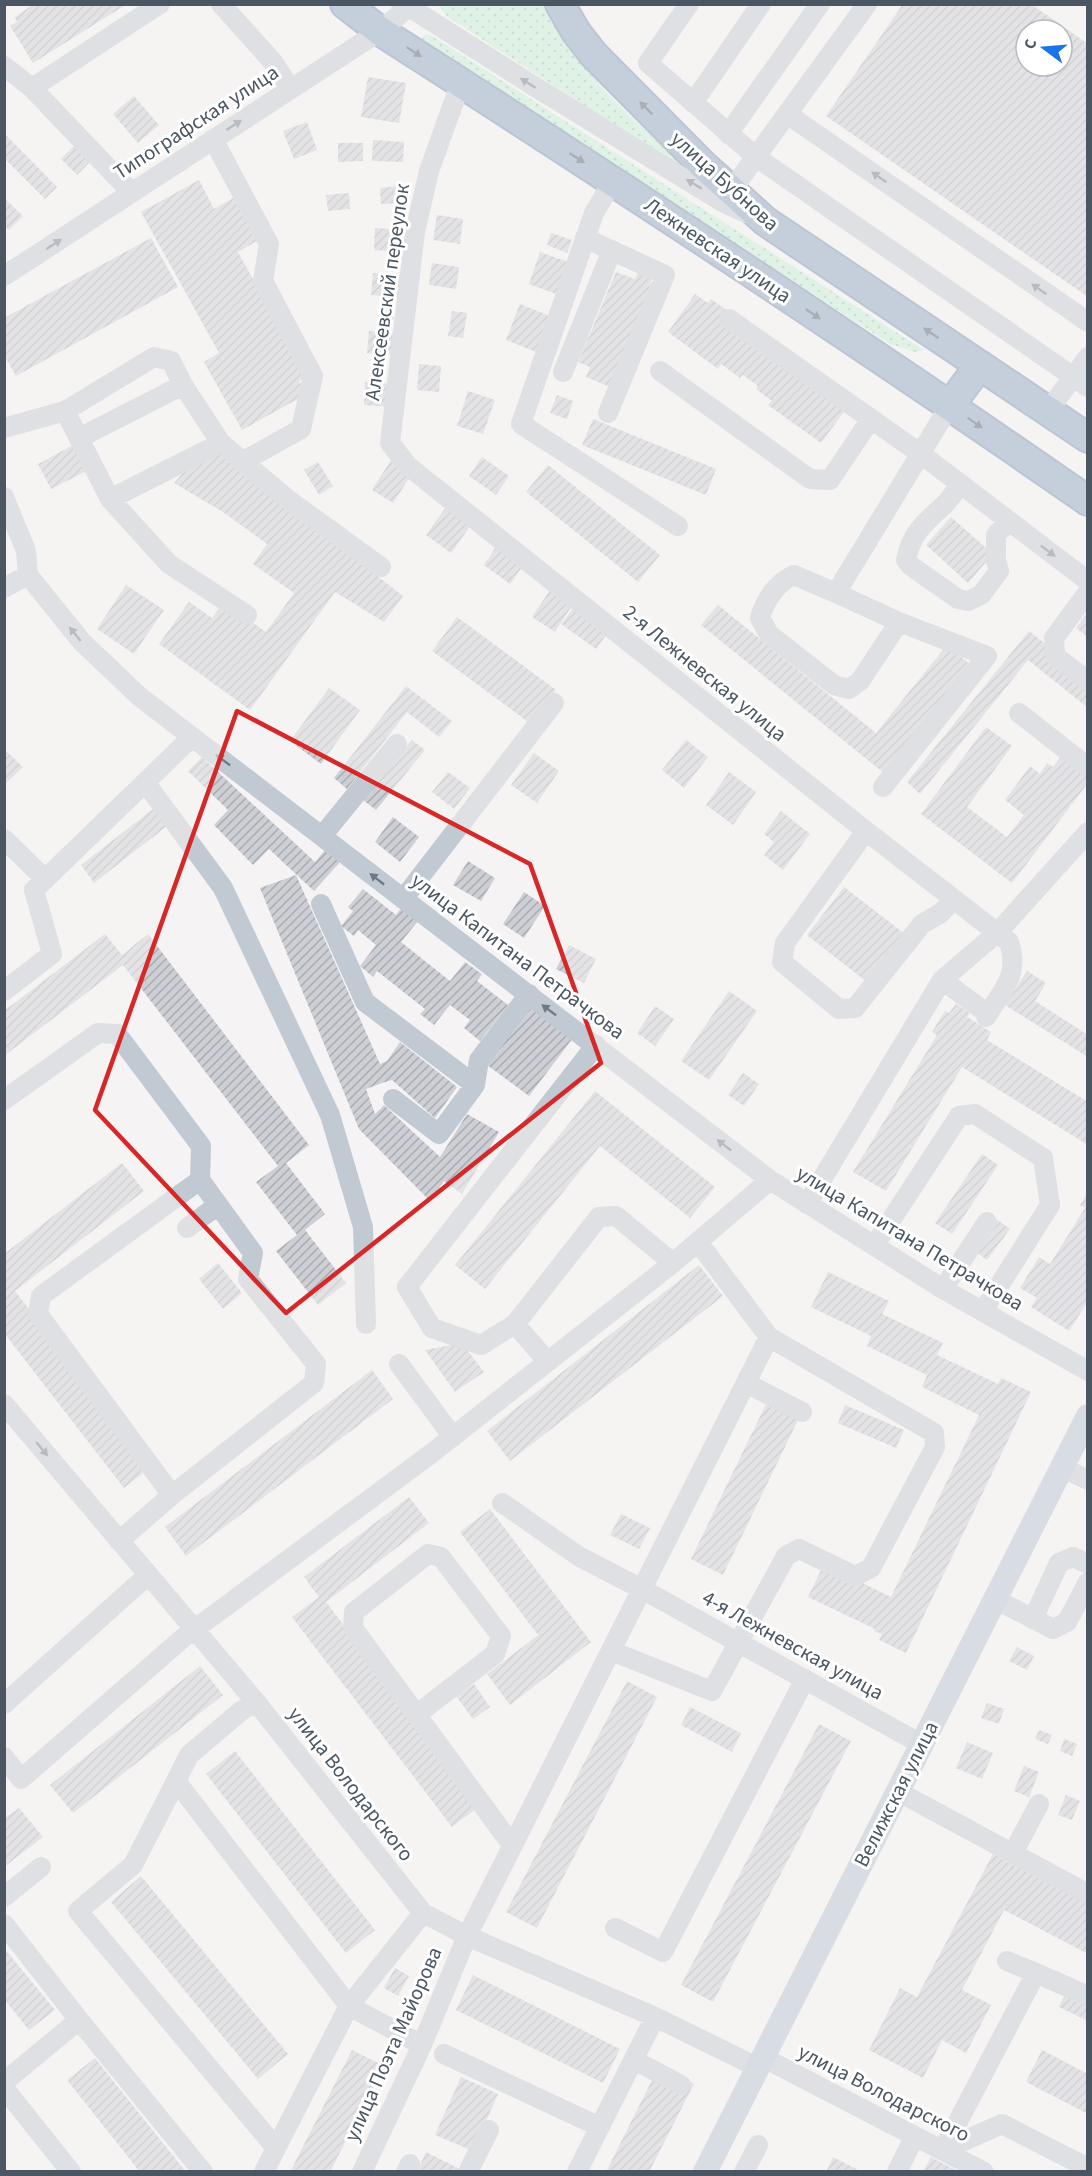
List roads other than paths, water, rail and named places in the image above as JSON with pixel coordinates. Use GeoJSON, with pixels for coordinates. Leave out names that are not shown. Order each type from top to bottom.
{"type":"FeatureCollection","features":[{"type":"Feature","properties":{"kind":"highway","name":"Лежневская улица"},"geometry":{"type":"LineString","coordinates":[[345,4],[381,31],[614,181],[950,405],[1088,501]]}},
{"type":"Feature","properties":{"kind":"highway","name":"улица Бубнова"},"geometry":{"type":"LineString","coordinates":[[560,4],[576,32],[594,55],[731,191],[765,221],[980,365]]}},
{"type":"Feature","properties":{"kind":"highway"},"geometry":{"type":"LineString","coordinates":[[950,405],[980,365],[1088,438]]}},
{"type":"Feature","properties":{"kind":"main road","name":"Велижская улица"},"geometry":{"type":"LineString","coordinates":[[705,2172],[1088,1416]]}},
{"type":"Feature","properties":{"kind":"street"},"geometry":{"type":"LineString","coordinates":[[32,88],[160,4]]}},
{"type":"Feature","properties":{"kind":"street"},"geometry":{"type":"LineString","coordinates":[[221,4],[273,62],[290,88]]}},
{"type":"Feature","properties":{"kind":"street"},"geometry":{"type":"LineString","coordinates":[[688,4],[648,63],[756,157],[1080,382]]}},
{"type":"Feature","properties":{"kind":"street"},"geometry":{"type":"LineString","coordinates":[[693,103],[761,4]]}},
{"type":"Feature","properties":{"kind":"street"},"geometry":{"type":"LineString","coordinates":[[728,134],[819,4]]}},
{"type":"Feature","properties":{"kind":"street"},"geometry":{"type":"LineString","coordinates":[[731,191],[867,4]]}},
{"type":"Feature","properties":{"kind":"street","name":"Типографская улица"},"geometry":{"type":"LineString","coordinates":[[4,276],[381,31],[407,5]]}},
{"type":"Feature","properties":{"kind":"street","name":"Лежневская улица"},"geometry":{"type":"LineString","coordinates":[[407,5],[724,203],[765,221]]}},
{"type":"Feature","properties":{"kind":"street"},"geometry":{"type":"LineString","coordinates":[[4,66],[32,88],[132,193]]}},
{"type":"Feature","properties":{"kind":"street","name":"Алексеевский переулок"},"geometry":{"type":"LineString","coordinates":[[390,443],[415,232],[429,171],[461,82]]}},
{"type":"Feature","properties":{"kind":"street"},"geometry":{"type":"LineString","coordinates":[[787,114],[1088,322]]}},
{"type":"Feature","properties":{"kind":"street"},"geometry":{"type":"LineString","coordinates":[[213,139],[269,244],[263,281],[313,376],[301,429],[242,462]]}},
{"type":"Feature","properties":{"kind":"street"},"geometry":{"type":"LineString","coordinates":[[614,181],[594,213],[521,424],[678,526]]}},
{"type":"Feature","properties":{"kind":"street"},"geometry":{"type":"LineString","coordinates":[[585,238],[665,275],[608,413]]}},
{"type":"Feature","properties":{"kind":"street"},"geometry":{"type":"LineString","coordinates":[[563,372],[612,250]]}},
{"type":"Feature","properties":{"kind":"street"},"geometry":{"type":"LineString","coordinates":[[729,319],[921,454],[1088,581]]}},
{"type":"Feature","properties":{"kind":"street"},"geometry":{"type":"LineString","coordinates":[[4,428],[65,411],[154,357],[171,361],[183,385],[221,442],[286,498],[381,567]]}},
{"type":"Feature","properties":{"kind":"street"},"geometry":{"type":"LineString","coordinates":[[1048,411],[1080,382],[1088,357]]}},
{"type":"Feature","properties":{"kind":"street"},"geometry":{"type":"LineString","coordinates":[[660,371],[810,479],[830,480],[872,419]]}},
{"type":"Feature","properties":{"kind":"street"},"geometry":{"type":"LineString","coordinates":[[79,438],[183,385]]}},
{"type":"Feature","properties":{"kind":"street"},"geometry":{"type":"LineString","coordinates":[[836,592],[950,405]]}},
{"type":"Feature","properties":{"kind":"street"},"geometry":{"type":"LineString","coordinates":[[65,411],[110,499],[169,564],[247,615]]}},
{"type":"Feature","properties":{"kind":"street"},"geometry":{"type":"LineString","coordinates":[[110,499],[221,442]]}},
{"type":"Feature","properties":{"kind":"street","name":"2-я Лежневская улица"},"geometry":{"type":"LineString","coordinates":[[390,443],[408,466],[866,831],[998,932]]}},
{"type":"Feature","properties":{"kind":"street"},"geometry":{"type":"LineString","coordinates":[[960,484],[944,505],[930,516],[915,535],[906,560],[911,566],[958,599],[968,601],[981,595],[999,571],[996,560],[996,535],[1009,521]]}},
{"type":"Feature","properties":{"kind":"street"},"geometry":{"type":"LineString","coordinates":[[4,497],[26,551],[28,575],[4,588]]}},
{"type":"Feature","properties":{"kind":"street","name":"улица Капитана Петрачкова"},"geometry":{"type":"LineString","coordinates":[[28,575],[82,642],[140,696],[770,1180],[943,1289],[1088,1371]]}},
{"type":"Feature","properties":{"kind":"street"},"geometry":{"type":"LineString","coordinates":[[883,787],[987,656],[899,622],[794,575],[782,580],[762,608],[760,618],[769,634],[834,685],[849,689],[860,681],[899,622]]}},
{"type":"Feature","properties":{"kind":"street"},"geometry":{"type":"LineString","coordinates":[[1088,592],[1054,638],[1055,656],[1088,681]]}},
{"type":"Feature","properties":{"kind":"street"},"geometry":{"type":"LineString","coordinates":[[403,898],[554,702]]}},
{"type":"Feature","properties":{"kind":"street"},"geometry":{"type":"LineString","coordinates":[[1019,713],[1088,767]]}},
{"type":"Feature","properties":{"kind":"street"},"geometry":{"type":"LineString","coordinates":[[4,991],[52,954],[34,890],[192,737]]}},
{"type":"Feature","properties":{"kind":"street"},"geometry":{"type":"LineString","coordinates":[[322,837],[397,744]]}},
{"type":"Feature","properties":{"kind":"street"},"geometry":{"type":"LineString","coordinates":[[145,783],[223,888],[330,1115],[363,1227],[366,1324]]}},
{"type":"Feature","properties":{"kind":"street"},"geometry":{"type":"LineString","coordinates":[[866,831],[785,943],[783,962],[839,1009],[855,1008],[922,924],[941,913],[954,899]]}},
{"type":"Feature","properties":{"kind":"street"},"geometry":{"type":"LineString","coordinates":[[807,1204],[942,980],[998,932],[1088,832]]}},
{"type":"Feature","properties":{"kind":"street"},"geometry":{"type":"LineString","coordinates":[[4,839],[45,879]]}},
{"type":"Feature","properties":{"kind":"street"},"geometry":{"type":"LineString","coordinates":[[321,904],[365,1002],[475,1086]]}},
{"type":"Feature","properties":{"kind":"street"},"geometry":{"type":"LineString","coordinates":[[942,980],[983,1012],[1013,973],[1013,954],[1009,942],[998,932]]}},
{"type":"Feature","properties":{"kind":"street"},"geometry":{"type":"LineString","coordinates":[[393,1099],[439,1134],[475,1086],[479,1060],[529,994]]}},
{"type":"Feature","properties":{"kind":"street"},"geometry":{"type":"LineString","coordinates":[[4,1100],[98,1033],[117,1034],[201,1146],[200,1180],[253,1253],[248,1279],[316,1364],[314,1383],[172,1495],[119,1541]]}},
{"type":"Feature","properties":{"kind":"street"},"geometry":{"type":"LineString","coordinates":[[596,1045],[407,1287],[432,1328],[481,1345],[514,1324],[599,1217],[616,1216],[673,1263]]}},
{"type":"Feature","properties":{"kind":"street"},"geometry":{"type":"LineString","coordinates":[[874,1246],[960,1116],[975,1114],[1042,1158],[1050,1205],[983,1311]]}},
{"type":"Feature","properties":{"kind":"street"},"geometry":{"type":"LineString","coordinates":[[172,1495],[38,1314],[41,1296],[200,1180]]}},
{"type":"Feature","properties":{"kind":"street"},"geometry":{"type":"LineString","coordinates":[[4,1757],[21,1779],[183,1638],[453,1437],[673,1263],[770,1180]]}},
{"type":"Feature","properties":{"kind":"street"},"geometry":{"type":"LineString","coordinates":[[187,1228],[218,1205]]}},
{"type":"Feature","properties":{"kind":"street"},"geometry":{"type":"LineString","coordinates":[[943,1289],[987,1222]]}},
{"type":"Feature","properties":{"kind":"street"},"geometry":{"type":"LineString","coordinates":[[611,1651],[712,1691],[786,1556],[799,1549],[855,1576],[871,1568],[935,1447],[934,1433],[769,1336],[698,1242]]}},
{"type":"Feature","properties":{"kind":"street"},"geometry":{"type":"LineString","coordinates":[[514,1324],[548,1362]]}},
{"type":"Feature","properties":{"kind":"street","name":"улица Поэта Майорова"},"geometry":{"type":"LineString","coordinates":[[362,2172],[422,2045],[467,1936],[769,1336]]}},
{"type":"Feature","properties":{"kind":"street"},"geometry":{"type":"LineString","coordinates":[[399,1364],[453,1437]]}},
{"type":"Feature","properties":{"kind":"street"},"geometry":{"type":"LineString","coordinates":[[746,1383],[802,1412]]}},
{"type":"Feature","properties":{"kind":"street","name":"улица Володарского"},"geometry":{"type":"LineString","coordinates":[[4,1404],[196,1629],[423,1913],[467,1936],[759,2062],[915,2136],[984,2172]]}},
{"type":"Feature","properties":{"kind":"street"},"geometry":{"type":"LineString","coordinates":[[1061,1467],[1088,1480]]}},
{"type":"Feature","properties":{"kind":"street","name":"4-я Лежневская улица"},"geometry":{"type":"LineString","coordinates":[[502,1503],[580,1557],[921,1744]]}},
{"type":"Feature","properties":{"kind":"street"},"geometry":{"type":"LineString","coordinates":[[416,1715],[495,1654],[501,1636],[441,1557],[428,1554],[354,1612],[352,1628],[416,1715],[512,1845]]}},
{"type":"Feature","properties":{"kind":"street"},"geometry":{"type":"LineString","coordinates":[[1033,1619],[1059,1563],[1073,1557],[1088,1564]]}},
{"type":"Feature","properties":{"kind":"street"},"geometry":{"type":"LineString","coordinates":[[4,1704],[148,1575]]}},
{"type":"Feature","properties":{"kind":"street"},"geometry":{"type":"LineString","coordinates":[[995,1599],[1053,1629],[1067,1622],[1088,1582]]}},
{"type":"Feature","properties":{"kind":"street"},"geometry":{"type":"LineString","coordinates":[[615,1928],[663,1952],[805,1679]]}},
{"type":"Feature","properties":{"kind":"street"},"geometry":{"type":"LineString","coordinates":[[256,1702],[241,1711],[189,1755],[133,1865],[78,1911],[276,2148]]}},
{"type":"Feature","properties":{"kind":"street"},"geometry":{"type":"LineString","coordinates":[[176,1781],[349,2006],[422,2045]]}},
{"type":"Feature","properties":{"kind":"street"},"geometry":{"type":"LineString","coordinates":[[897,1791],[1088,1894]]}},
{"type":"Feature","properties":{"kind":"street"},"geometry":{"type":"LineString","coordinates":[[1013,1853],[1039,1804]]}},
{"type":"Feature","properties":{"kind":"street"},"geometry":{"type":"LineString","coordinates":[[4,1898],[41,1867]]}},
{"type":"Feature","properties":{"kind":"street"},"geometry":{"type":"LineString","coordinates":[[264,2172],[349,2006],[423,1913]]}},
{"type":"Feature","properties":{"kind":"street"},"geometry":{"type":"LineString","coordinates":[[4,1924],[203,2172]]}},
{"type":"Feature","properties":{"kind":"street"},"geometry":{"type":"LineString","coordinates":[[1007,1961],[1088,1996]]}},
{"type":"Feature","properties":{"kind":"street"},"geometry":{"type":"LineString","coordinates":[[943,2150],[1036,1973]]}},
{"type":"Feature","properties":{"kind":"street"},"geometry":{"type":"LineString","coordinates":[[577,2172],[655,2018]]}},
{"type":"Feature","properties":{"kind":"street"},"geometry":{"type":"LineString","coordinates":[[4,2082],[79,2020]]}},
{"type":"Feature","properties":{"kind":"street"},"geometry":{"type":"LineString","coordinates":[[444,2054],[600,2127]]}},
{"type":"Feature","properties":{"kind":"street"},"geometry":{"type":"LineString","coordinates":[[634,2060],[681,2085]]}},
{"type":"Feature","properties":{"kind":"street"},"geometry":{"type":"LineString","coordinates":[[4,2088],[71,2172]]}},
{"type":"Feature","properties":{"kind":"street"},"geometry":{"type":"LineString","coordinates":[[943,2150],[1002,2124],[1088,2168]]}},
{"type":"Feature","properties":{"kind":"street"},"geometry":{"type":"LineString","coordinates":[[468,2172],[489,2130]]}},
{"type":"Feature","properties":{"kind":"street"},"geometry":{"type":"LineString","coordinates":[[897,2172],[915,2136]]}},
{"type":"Feature","properties":{"kind":"street"},"geometry":{"type":"LineString","coordinates":[[744,2172],[758,2145]]}}]}
